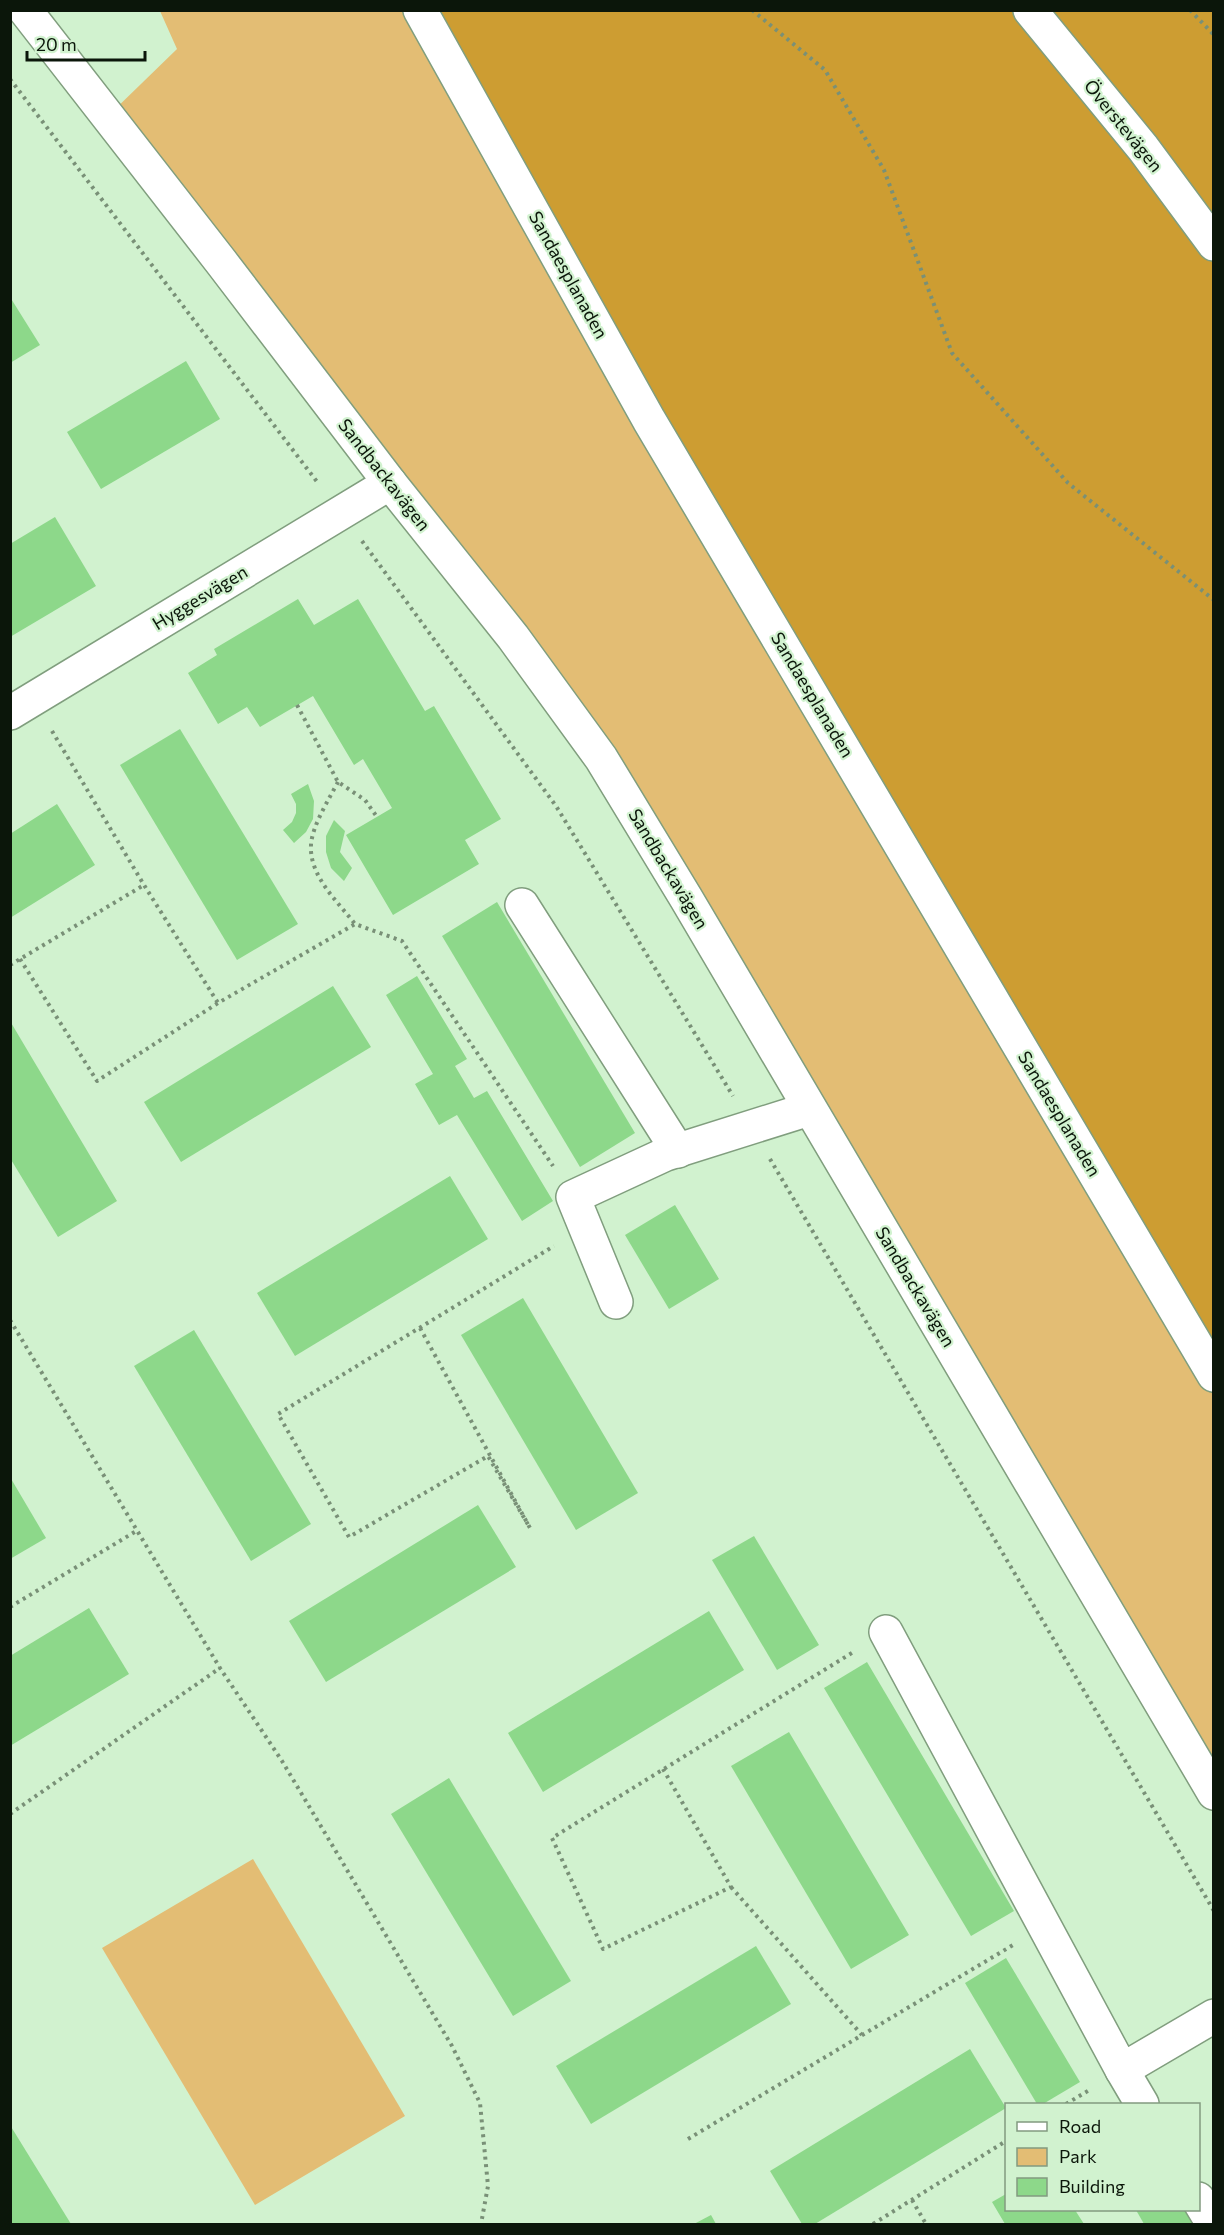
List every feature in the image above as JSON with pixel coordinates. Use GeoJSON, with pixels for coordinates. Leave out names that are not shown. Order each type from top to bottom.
{"type":"FeatureCollection","features":[{"type":"Feature","properties":{"kind":"street","name":"Sandbackavägen"},"geometry":{"type":"LineString","coordinates":[[25,10],[390,483],[513,637],[601,758],[1214,1793]]}},
{"type":"Feature","properties":{"kind":"street","name":"Sandaesplanaden"},"geometry":{"type":"LineString","coordinates":[[420,10],[649,420],[1214,1375]]}},
{"type":"Feature","properties":{"kind":"street","name":"Överstevägen"},"geometry":{"type":"LineString","coordinates":[[1029,10],[1143,148],[1214,244]]}},
{"type":"Feature","properties":{"kind":"street","name":"Hyggesvägen"},"geometry":{"type":"LineString","coordinates":[[22,706],[390,483]]}},
{"type":"Feature","properties":{"kind":"street"},"geometry":{"type":"LineString","coordinates":[[522,905],[678,1151]]}},
{"type":"Feature","properties":{"kind":"street"},"geometry":{"type":"LineString","coordinates":[[616,1302],[573,1197],[666,1154],[809,1109]]}},
{"type":"Feature","properties":{"kind":"street"},"geometry":{"type":"LineString","coordinates":[[886,1632],[1141,2103]]}},
{"type":"Feature","properties":{"kind":"street"},"geometry":{"type":"LineString","coordinates":[[1122,2070],[1214,2016]]}},
{"type":"Feature","properties":{"kind":"street"},"geometry":{"type":"LineString","coordinates":[[1200,2202],[1213,2224]]}},
{"type":"Feature","properties":{"kind":"path"},"geometry":{"type":"LineString","coordinates":[[752,10],[825,69],[884,170],[952,353],[1068,483],[1214,600]]}},
{"type":"Feature","properties":{"kind":"path"},"geometry":{"type":"LineString","coordinates":[[1190,10],[1214,35]]}},
{"type":"Feature","properties":{"kind":"path"},"geometry":{"type":"LineString","coordinates":[[10,79],[342,513],[556,806],[736,1102]]}},
{"type":"Feature","properties":{"kind":"path"},"geometry":{"type":"LineString","coordinates":[[297,705],[338,782],[365,800],[377,817]]}},
{"type":"Feature","properties":{"kind":"path"},"geometry":{"type":"LineString","coordinates":[[22,706],[144,885],[218,1003]]}},
{"type":"Feature","properties":{"kind":"path"},"geometry":{"type":"LineString","coordinates":[[338,782],[320,817],[311,844],[313,866],[326,887],[356,924],[402,940],[573,1197]]}},
{"type":"Feature","properties":{"kind":"path"},"geometry":{"type":"LineString","coordinates":[[10,965],[144,885]]}},
{"type":"Feature","properties":{"kind":"path"},"geometry":{"type":"LineString","coordinates":[[20,959],[97,1081],[218,1003],[356,924]]}},
{"type":"Feature","properties":{"kind":"path"},"geometry":{"type":"LineString","coordinates":[[766,1153],[1214,1911]]}},
{"type":"Feature","properties":{"kind":"path"},"geometry":{"type":"LineString","coordinates":[[420,1328],[530,1528],[488,1456],[349,1537],[278,1414],[585,1227]]}},
{"type":"Feature","properties":{"kind":"path"},"geometry":{"type":"LineString","coordinates":[[10,1320],[220,1668],[282,1761],[452,2046],[480,2103],[488,2186],[481,2224]]}},
{"type":"Feature","properties":{"kind":"path"},"geometry":{"type":"LineString","coordinates":[[10,1607],[138,1530]]}},
{"type":"Feature","properties":{"kind":"path"},"geometry":{"type":"LineString","coordinates":[[731,1887],[603,1949],[552,1838],[886,1632]]}},
{"type":"Feature","properties":{"kind":"path"},"geometry":{"type":"LineString","coordinates":[[10,1814],[220,1668]]}},
{"type":"Feature","properties":{"kind":"path"},"geometry":{"type":"LineString","coordinates":[[663,1769],[731,1887],[862,2035]]}},
{"type":"Feature","properties":{"kind":"path"},"geometry":{"type":"LineString","coordinates":[[688,2139],[1045,1926]]}},
{"type":"Feature","properties":{"kind":"path"},"geometry":{"type":"LineString","coordinates":[[873,2224],[1005,2142]]}},
{"type":"Feature","properties":{"kind":"path"},"geometry":{"type":"LineString","coordinates":[[912,2200],[926,2224]]}},
{"type":"Feature","properties":{"kind":"green space"},"geometry":{"type":"Polygon","coordinates":[[[160,11],[420,11],[1213,1375],[1213,1793],[686,898],[107,117],[177,49],[160,11]]]}},
{"type":"Feature","properties":{"kind":"green space"},"geometry":{"type":"Polygon","coordinates":[[[253,1859],[405,2116],[255,2205],[102,1948],[253,1859]]]}},
{"type":"Feature","properties":{"kind":"shaded area"},"geometry":{"type":"Polygon","coordinates":[[[420,11],[1213,11],[1213,1375],[420,11]]]}},
{"type":"Feature","properties":{"kind":"building"},"geometry":{"type":"Polygon","coordinates":[[[10,297],[40,345],[10,363],[10,297]]]}},
{"type":"Feature","properties":{"kind":"building"},"geometry":{"type":"Polygon","coordinates":[[[186,361],[220,419],[101,489],[67,432],[186,361]]]}},
{"type":"Feature","properties":{"kind":"building"},"geometry":{"type":"Polygon","coordinates":[[[55,517],[96,586],[10,637],[10,544],[55,517]]]}},
{"type":"Feature","properties":{"kind":"building"},"geometry":{"type":"Polygon","coordinates":[[[298,599],[314,625],[358,599],[425,711],[434,706],[501,819],[465,840],[479,864],[393,915],[346,835],[392,808],[363,759],[354,765],[313,696],[260,727],[247,707],[218,724],[188,673],[217,655],[214,649],[298,599]]]}},
{"type":"Feature","properties":{"kind":"building"},"geometry":{"type":"Polygon","coordinates":[[[180,729],[298,924],[237,960],[120,765],[180,729]]]}},
{"type":"Feature","properties":{"kind":"building"},"geometry":{"type":"Polygon","coordinates":[[[308,784],[314,801],[313,819],[306,832],[294,843],[283,830],[292,822],[296,813],[296,804],[291,794],[308,784]]]}},
{"type":"Feature","properties":{"kind":"building"},"geometry":{"type":"Polygon","coordinates":[[[57,804],[95,865],[10,918],[10,834],[57,804]]]}},
{"type":"Feature","properties":{"kind":"building"},"geometry":{"type":"Polygon","coordinates":[[[334,820],[345,831],[340,852],[352,868],[344,881],[331,868],[326,852],[326,836],[334,820]]]}},
{"type":"Feature","properties":{"kind":"building"},"geometry":{"type":"Polygon","coordinates":[[[497,902],[635,1133],[580,1167],[442,936],[497,902]]]}},
{"type":"Feature","properties":{"kind":"building"},"geometry":{"type":"Polygon","coordinates":[[[417,976],[467,1059],[455,1066],[474,1098],[487,1091],[553,1201],[522,1221],[457,1115],[439,1125],[415,1084],[433,1074],[386,995],[417,976]]]}},
{"type":"Feature","properties":{"kind":"building"},"geometry":{"type":"Polygon","coordinates":[[[333,986],[371,1047],[181,1162],[144,1102],[333,986]]]}},
{"type":"Feature","properties":{"kind":"building"},"geometry":{"type":"Polygon","coordinates":[[[10,1021],[117,1201],[58,1237],[10,1158],[10,1021]]]}},
{"type":"Feature","properties":{"kind":"building"},"geometry":{"type":"Polygon","coordinates":[[[450,1176],[488,1239],[295,1356],[257,1293],[450,1176]]]}},
{"type":"Feature","properties":{"kind":"building"},"geometry":{"type":"Polygon","coordinates":[[[675,1205],[719,1279],[669,1309],[625,1235],[675,1205]]]}},
{"type":"Feature","properties":{"kind":"building"},"geometry":{"type":"Polygon","coordinates":[[[523,1298],[638,1493],[576,1530],[461,1335],[523,1298]]]}},
{"type":"Feature","properties":{"kind":"building"},"geometry":{"type":"Polygon","coordinates":[[[194,1330],[311,1524],[251,1561],[134,1366],[194,1330]]]}},
{"type":"Feature","properties":{"kind":"building"},"geometry":{"type":"Polygon","coordinates":[[[10,1477],[46,1538],[10,1559],[10,1477]]]}},
{"type":"Feature","properties":{"kind":"building"},"geometry":{"type":"Polygon","coordinates":[[[478,1505],[516,1567],[326,1682],[289,1621],[478,1505]]]}},
{"type":"Feature","properties":{"kind":"building"},"geometry":{"type":"Polygon","coordinates":[[[754,1536],[819,1645],[777,1670],[712,1560],[754,1536]]]}},
{"type":"Feature","properties":{"kind":"building"},"geometry":{"type":"Polygon","coordinates":[[[89,1608],[129,1674],[10,1746],[10,1656],[89,1608]]]}},
{"type":"Feature","properties":{"kind":"building"},"geometry":{"type":"Polygon","coordinates":[[[709,1611],[744,1670],[543,1792],[508,1733],[709,1611]]]}},
{"type":"Feature","properties":{"kind":"building"},"geometry":{"type":"Polygon","coordinates":[[[867,1662],[1014,1911],[971,1936],[824,1688],[867,1662]]]}},
{"type":"Feature","properties":{"kind":"building"},"geometry":{"type":"Polygon","coordinates":[[[789,1732],[909,1935],[851,1969],[731,1766],[789,1732]]]}},
{"type":"Feature","properties":{"kind":"building"},"geometry":{"type":"Polygon","coordinates":[[[449,1778],[571,1981],[513,2016],[391,1814],[449,1778]]]}},
{"type":"Feature","properties":{"kind":"building"},"geometry":{"type":"Polygon","coordinates":[[[756,1946],[791,2004],[591,2124],[556,2066],[756,1946]]]}},
{"type":"Feature","properties":{"kind":"building"},"geometry":{"type":"Polygon","coordinates":[[[1006,1958],[1080,2082],[1045,2103],[1036,2103],[965,1983],[1006,1958]]]}},
{"type":"Feature","properties":{"kind":"building"},"geometry":{"type":"Polygon","coordinates":[[[970,2049],[1005,2106],[1005,2109],[815,2224],[802,2224],[770,2171],[970,2049]]]}},
{"type":"Feature","properties":{"kind":"building"},"geometry":{"type":"Polygon","coordinates":[[[10,2125],[71,2224],[10,2224],[10,2125]]]}},
{"type":"Feature","properties":{"kind":"building"},"geometry":{"type":"Polygon","coordinates":[[[1005,2195],[1005,2211],[1076,2211],[1084,2224],[1005,2224],[992,2202],[1005,2195]]]}},
{"type":"Feature","properties":{"kind":"building"},"geometry":{"type":"Polygon","coordinates":[[[1137,2211],[1195,2211],[1203,2224],[1144,2224],[1137,2211]]]}},
{"type":"Feature","properties":{"kind":"building"},"geometry":{"type":"Polygon","coordinates":[[[711,2215],[716,2224],[694,2224],[711,2215]]]}}]}
